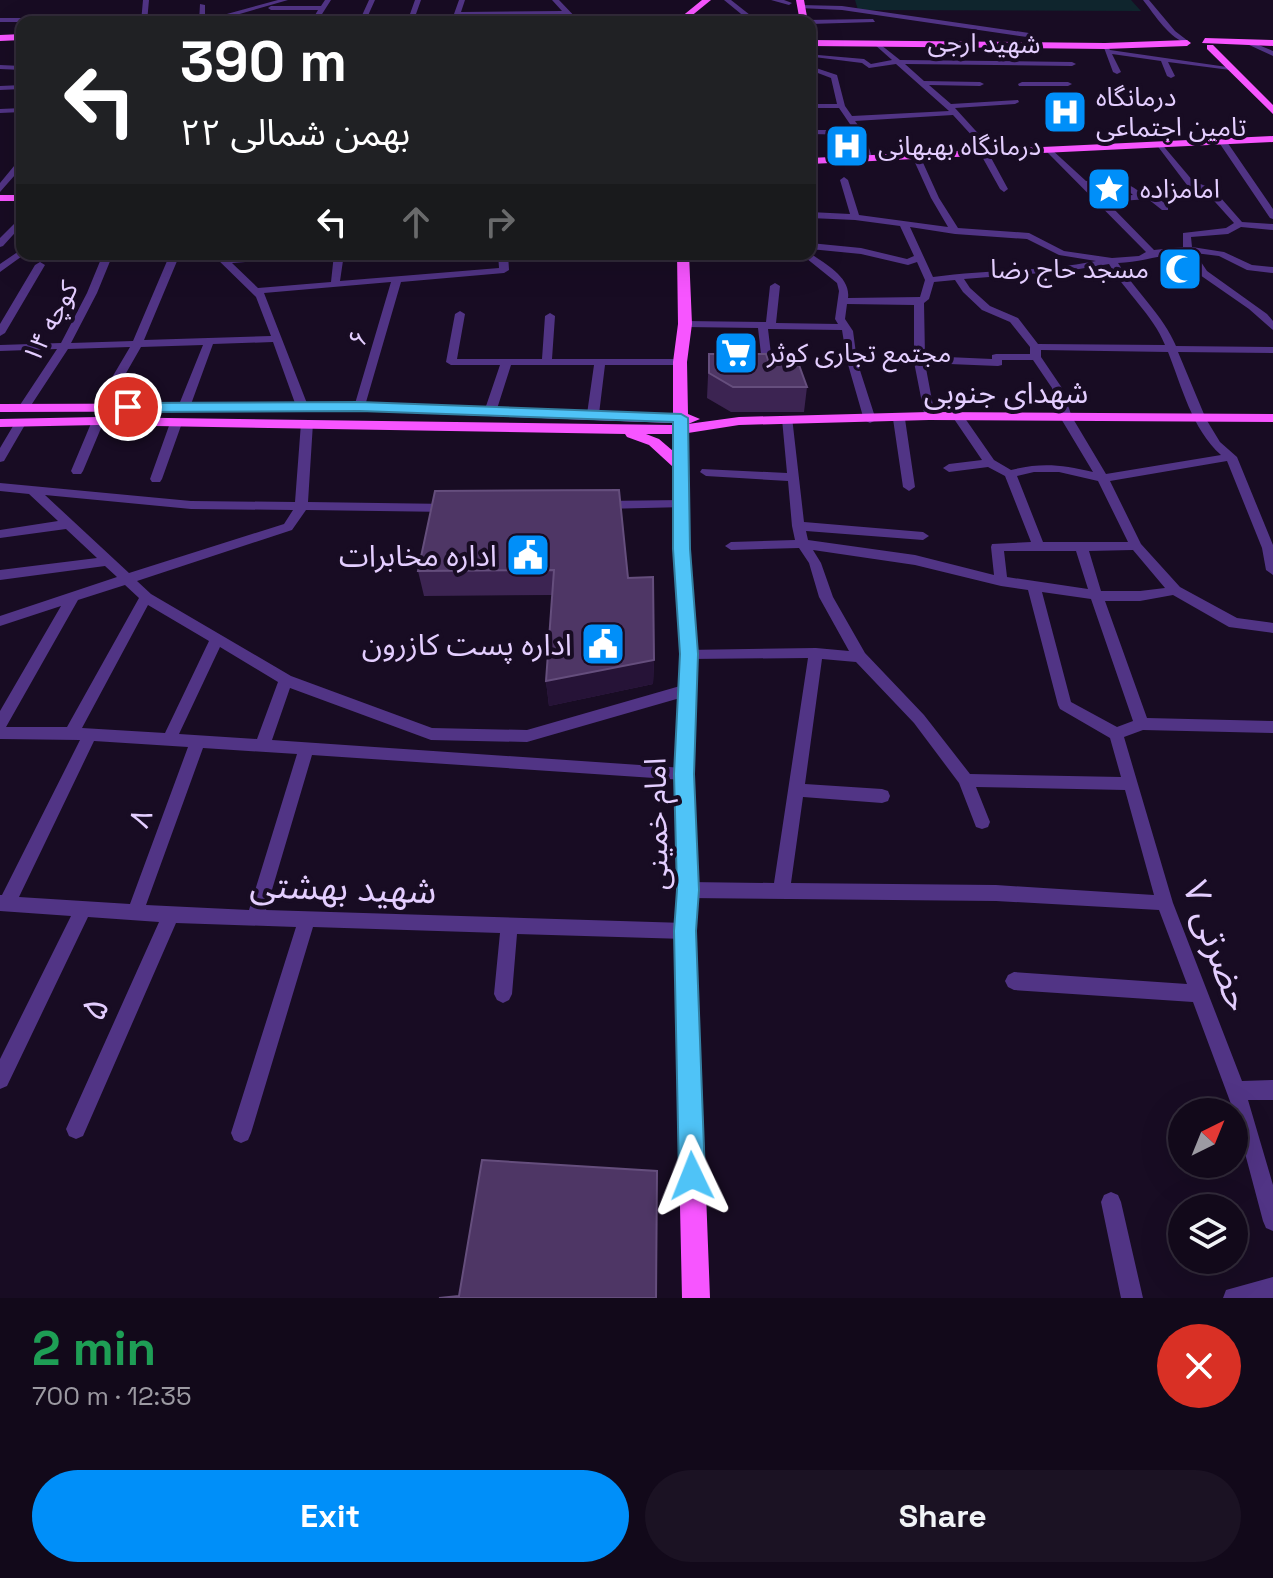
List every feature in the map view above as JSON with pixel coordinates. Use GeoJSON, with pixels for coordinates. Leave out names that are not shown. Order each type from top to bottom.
{"type":"FeatureCollection","features":[{"type":"Feature","properties":{"kind":"main road"},"geometry":{"type":"LineString","coordinates":[[687,16],[707,0]]}},
{"type":"Feature","properties":{"kind":"main road"},"geometry":{"type":"LineString","coordinates":[[816,39],[876,43],[1034,43],[1107,49],[1273,43]]}},
{"type":"Feature","properties":{"kind":"main road"},"geometry":{"type":"LineString","coordinates":[[1199,44],[1230,68],[1273,111]]}},
{"type":"Feature","properties":{"kind":"main road"},"geometry":{"type":"LineString","coordinates":[[816,161],[1273,139]]}},
{"type":"Feature","properties":{"kind":"main road","name":"امام خمینی"},"geometry":{"type":"LineString","coordinates":[[683,260],[685,324],[680,362],[681,465],[684,598],[689,654],[684,774],[688,890],[685,931],[696,1298]]}},
{"type":"Feature","properties":{"kind":"main road"},"geometry":{"type":"LineString","coordinates":[[0,423],[22,416],[184,407],[302,406],[593,414],[681,424]]}},
{"type":"Feature","properties":{"kind":"main road"},"geometry":{"type":"LineString","coordinates":[[0,408],[22,416]]}},
{"type":"Feature","properties":{"kind":"main road"},"geometry":{"type":"LineString","coordinates":[[99,414],[176,423],[613,430],[681,424]]}},
{"type":"Feature","properties":{"kind":"main road","name":"شهدای جنوبی"},"geometry":{"type":"LineString","coordinates":[[681,424],[929,416],[1273,418]]}},
{"type":"Feature","properties":{"kind":"main road"},"geometry":{"type":"LineString","coordinates":[[613,430],[654,442],[681,465]]}},
{"type":"Feature","properties":{"kind":"street"},"geometry":{"type":"LineString","coordinates":[[229,16],[285,0]]}},
{"type":"Feature","properties":{"kind":"street"},"geometry":{"type":"LineString","coordinates":[[317,16],[328,0]]}},
{"type":"Feature","properties":{"kind":"street"},"geometry":{"type":"LineString","coordinates":[[413,14],[418,0]]}},
{"type":"Feature","properties":{"kind":"street"},"geometry":{"type":"LineString","coordinates":[[462,0],[457,14],[463,16]]}},
{"type":"Feature","properties":{"kind":"street"},"geometry":{"type":"LineString","coordinates":[[555,0],[572,16]]}},
{"type":"Feature","properties":{"kind":"street"},"geometry":{"type":"LineString","coordinates":[[727,0],[747,16]]}},
{"type":"Feature","properties":{"kind":"street"},"geometry":{"type":"LineString","coordinates":[[774,0],[789,3]]}},
{"type":"Feature","properties":{"kind":"street"},"geometry":{"type":"LineString","coordinates":[[1146,0],[1166,22],[1199,44]]}},
{"type":"Feature","properties":{"kind":"street"},"geometry":{"type":"LineString","coordinates":[[800,3],[1029,35],[1034,43]]}},
{"type":"Feature","properties":{"kind":"street"},"geometry":{"type":"LineString","coordinates":[[202,5],[203,16]]}},
{"type":"Feature","properties":{"kind":"street"},"geometry":{"type":"LineString","coordinates":[[262,8],[322,8]]}},
{"type":"Feature","properties":{"kind":"street"},"geometry":{"type":"LineString","coordinates":[[16,12],[23,16]]}},
{"type":"Feature","properties":{"kind":"street"},"geometry":{"type":"LineString","coordinates":[[507,15],[570,13]]}},
{"type":"Feature","properties":{"kind":"street"},"geometry":{"type":"LineString","coordinates":[[816,22],[873,21]]}},
{"type":"Feature","properties":{"kind":"street"},"geometry":{"type":"LineString","coordinates":[[876,43],[951,110],[987,152],[1004,189]]}},
{"type":"Feature","properties":{"kind":"street"},"geometry":{"type":"LineString","coordinates":[[1249,43],[1273,54]]}},
{"type":"Feature","properties":{"kind":"street"},"geometry":{"type":"LineString","coordinates":[[1107,49],[1230,68]]}},
{"type":"Feature","properties":{"kind":"street"},"geometry":{"type":"LineString","coordinates":[[1107,49],[1117,72]]}},
{"type":"Feature","properties":{"kind":"street"},"geometry":{"type":"LineString","coordinates":[[1164,60],[1171,76]]}},
{"type":"Feature","properties":{"kind":"street","name":"شهید ارجی"},"geometry":{"type":"LineString","coordinates":[[816,63],[864,61],[877,68],[896,62],[1072,64]]}},
{"type":"Feature","properties":{"kind":"street"},"geometry":{"type":"LineString","coordinates":[[1010,64],[1023,86],[1068,84]]}},
{"type":"Feature","properties":{"kind":"street"},"geometry":{"type":"LineString","coordinates":[[816,66],[834,77],[841,106],[860,133],[868,157]]}},
{"type":"Feature","properties":{"kind":"street"},"geometry":{"type":"LineString","coordinates":[[923,83],[980,84]]}},
{"type":"Feature","properties":{"kind":"street"},"geometry":{"type":"LineString","coordinates":[[849,119],[1015,102]]}},
{"type":"Feature","properties":{"kind":"street"},"geometry":{"type":"LineString","coordinates":[[816,106],[841,106]]}},
{"type":"Feature","properties":{"kind":"street"},"geometry":{"type":"LineString","coordinates":[[816,132],[860,133]]}},
{"type":"Feature","properties":{"kind":"street"},"geometry":{"type":"LineString","coordinates":[[1222,141],[1273,216]]}},
{"type":"Feature","properties":{"kind":"street"},"geometry":{"type":"LineString","coordinates":[[1160,144],[1190,183],[1210,191],[1239,224]]}},
{"type":"Feature","properties":{"kind":"street"},"geometry":{"type":"LineString","coordinates":[[1050,150],[1152,253]]}},
{"type":"Feature","properties":{"kind":"street"},"geometry":{"type":"LineString","coordinates":[[916,156],[935,198],[955,231]]}},
{"type":"Feature","properties":{"kind":"street"},"geometry":{"type":"LineString","coordinates":[[0,189],[16,169]]}},
{"type":"Feature","properties":{"kind":"street"},"geometry":{"type":"LineString","coordinates":[[844,180],[855,217]]}},
{"type":"Feature","properties":{"kind":"street"},"geometry":{"type":"LineString","coordinates":[[1084,184],[1110,181],[1115,186],[1128,186],[1139,196]]}},
{"type":"Feature","properties":{"kind":"street"},"geometry":{"type":"LineString","coordinates":[[1100,200],[1150,196],[1165,208]]}},
{"type":"Feature","properties":{"kind":"street"},"geometry":{"type":"LineString","coordinates":[[816,215],[1029,236],[1062,253],[1112,261],[1124,281],[1164,330],[1200,419],[1216,444],[1231,457],[1271,548],[1273,570]]}},
{"type":"Feature","properties":{"kind":"street"},"geometry":{"type":"LineString","coordinates":[[843,301],[919,302],[924,299],[930,280],[904,224]]}},
{"type":"Feature","properties":{"kind":"street"},"geometry":{"type":"LineString","coordinates":[[1273,227],[1239,224],[1228,231],[1186,235],[1191,261],[1202,274],[1265,316],[1273,327]]}},
{"type":"Feature","properties":{"kind":"street"},"geometry":{"type":"LineString","coordinates":[[0,244],[16,226]]}},
{"type":"Feature","properties":{"kind":"street"},"geometry":{"type":"LineString","coordinates":[[816,247],[861,251],[908,262],[921,257]]}},
{"type":"Feature","properties":{"kind":"street"},"geometry":{"type":"LineString","coordinates":[[930,280],[957,275],[1044,271],[1141,259],[1152,253],[1188,249],[1221,254],[1250,268],[1273,270]]}},
{"type":"Feature","properties":{"kind":"street"},"geometry":{"type":"LineString","coordinates":[[0,269],[16,255]]}},
{"type":"Feature","properties":{"kind":"street","name":"کوچه ۱۴"},"geometry":{"type":"LineString","coordinates":[[0,458],[65,346],[106,260]]}},
{"type":"Feature","properties":{"kind":"street"},"geometry":{"type":"LineString","coordinates":[[77,471],[99,414],[137,344],[172,260]]}},
{"type":"Feature","properties":{"kind":"street"},"geometry":{"type":"LineString","coordinates":[[222,260],[261,296],[302,406]]}},
{"type":"Feature","properties":{"kind":"street"},"geometry":{"type":"LineString","coordinates":[[335,286],[338,260]]}},
{"type":"Feature","properties":{"kind":"street"},"geometry":{"type":"LineString","coordinates":[[256,291],[396,282],[504,270],[503,260]]}},
{"type":"Feature","properties":{"kind":"street"},"geometry":{"type":"LineString","coordinates":[[814,260],[841,282],[843,301],[840,319],[848,331],[852,361],[870,420]]}},
{"type":"Feature","properties":{"kind":"street"},"geometry":{"type":"LineString","coordinates":[[0,333],[40,265]]}},
{"type":"Feature","properties":{"kind":"street"},"geometry":{"type":"LineString","coordinates":[[957,275],[966,290],[986,308],[1014,320],[1057,388],[1066,417],[1103,478],[1136,546],[1175,590],[1234,623],[1273,628]]}},
{"type":"Feature","properties":{"kind":"street","name":"۶"},"geometry":{"type":"LineString","coordinates":[[360,407],[396,282]]}},
{"type":"Feature","properties":{"kind":"street"},"geometry":{"type":"LineString","coordinates":[[766,354],[767,326],[775,286]]}},
{"type":"Feature","properties":{"kind":"street"},"geometry":{"type":"LineString","coordinates":[[919,302],[917,359],[929,416]]}},
{"type":"Feature","properties":{"kind":"street"},"geometry":{"type":"LineString","coordinates":[[460,314],[451,362],[680,362]]}},
{"type":"Feature","properties":{"kind":"street"},"geometry":{"type":"LineString","coordinates":[[547,361],[550,316]]}},
{"type":"Feature","properties":{"kind":"street"},"geometry":{"type":"LineString","coordinates":[[685,324],[843,327]]}},
{"type":"Feature","properties":{"kind":"street"},"geometry":{"type":"LineString","coordinates":[[0,348],[277,339]]}},
{"type":"Feature","properties":{"kind":"street"},"geometry":{"type":"LineString","coordinates":[[184,407],[209,342]]}},
{"type":"Feature","properties":{"kind":"street"},"geometry":{"type":"LineString","coordinates":[[917,359],[998,363],[996,357],[1036,352],[1273,350]]}},
{"type":"Feature","properties":{"kind":"street"},"geometry":{"type":"LineString","coordinates":[[490,412],[507,361]]}},
{"type":"Feature","properties":{"kind":"street"},"geometry":{"type":"LineString","coordinates":[[593,414],[600,361]]}},
{"type":"Feature","properties":{"kind":"street"},"geometry":{"type":"LineString","coordinates":[[958,416],[990,463],[1010,474],[1038,545]]}},
{"type":"Feature","properties":{"kind":"street"},"geometry":{"type":"LineString","coordinates":[[788,419],[798,526],[826,597],[860,657],[919,719],[966,780],[982,822]]}},
{"type":"Feature","properties":{"kind":"street"},"geometry":{"type":"LineString","coordinates":[[899,419],[909,487]]}},
{"type":"Feature","properties":{"kind":"street"},"geometry":{"type":"LineString","coordinates":[[156,479],[176,423]]}},
{"type":"Feature","properties":{"kind":"street"},"geometry":{"type":"LineString","coordinates":[[0,621],[288,527],[301,508],[307,423]]}},
{"type":"Feature","properties":{"kind":"street"},"geometry":{"type":"LineString","coordinates":[[1010,474],[1034,468],[1059,468],[1103,478],[1231,457]]}},
{"type":"Feature","properties":{"kind":"street"},"geometry":{"type":"LineString","coordinates":[[949,468],[990,463]]}},
{"type":"Feature","properties":{"kind":"street"},"geometry":{"type":"LineString","coordinates":[[706,472],[793,477]]}},
{"type":"Feature","properties":{"kind":"street"},"geometry":{"type":"LineString","coordinates":[[0,487],[191,505],[463,508]]}},
{"type":"Feature","properties":{"kind":"street"},"geometry":{"type":"LineString","coordinates":[[32,490],[146,597],[286,680],[431,734],[527,736],[687,690]]}},
{"type":"Feature","properties":{"kind":"street"},"geometry":{"type":"LineString","coordinates":[[588,505],[682,504]]}},
{"type":"Feature","properties":{"kind":"street"},"geometry":{"type":"LineString","coordinates":[[0,534],[70,524]]}},
{"type":"Feature","properties":{"kind":"street"},"geometry":{"type":"LineString","coordinates":[[798,526],[923,536]]}},
{"type":"Feature","properties":{"kind":"street"},"geometry":{"type":"LineString","coordinates":[[731,546],[803,544],[915,560],[1001,581],[1098,595],[1154,597],[1175,590]]}},
{"type":"Feature","properties":{"kind":"street"},"geometry":{"type":"LineString","coordinates":[[1081,546],[1108,634],[1142,724]]}},
{"type":"Feature","properties":{"kind":"street"},"geometry":{"type":"LineString","coordinates":[[1001,581],[997,547],[1136,546]]}},
{"type":"Feature","properties":{"kind":"street"},"geometry":{"type":"LineString","coordinates":[[0,575],[109,561]]}},
{"type":"Feature","properties":{"kind":"street"},"geometry":{"type":"LineString","coordinates":[[1034,586],[1065,705],[1116,734],[1142,724],[1273,727]]}},
{"type":"Feature","properties":{"kind":"street"},"geometry":{"type":"LineString","coordinates":[[71,733],[146,597]]}},
{"type":"Feature","properties":{"kind":"street"},"geometry":{"type":"LineString","coordinates":[[0,724],[72,599]]}},
{"type":"Feature","properties":{"kind":"street"},"geometry":{"type":"LineString","coordinates":[[169,740],[217,639]]}},
{"type":"Feature","properties":{"kind":"street"},"geometry":{"type":"LineString","coordinates":[[781,892],[816,653]]}},
{"type":"Feature","properties":{"kind":"street"},"geometry":{"type":"LineString","coordinates":[[689,654],[816,653],[860,657]]}},
{"type":"Feature","properties":{"kind":"street"},"geometry":{"type":"LineString","coordinates":[[262,746],[286,680]]}},
{"type":"Feature","properties":{"kind":"street"},"geometry":{"type":"LineString","coordinates":[[0,733],[71,733],[197,744],[307,748],[684,774]]}},
{"type":"Feature","properties":{"kind":"street","name":"حضرتی ۷"},"geometry":{"type":"LineString","coordinates":[[1116,734],[1165,903],[1236,1091],[1273,1221]]}},
{"type":"Feature","properties":{"kind":"street"},"geometry":{"type":"LineString","coordinates":[[4,903],[89,736]]}},
{"type":"Feature","properties":{"kind":"street","name":"۸"},"geometry":{"type":"LineString","coordinates":[[135,913],[197,744]]}},
{"type":"Feature","properties":{"kind":"street"},"geometry":{"type":"LineString","coordinates":[[255,917],[307,748]]}},
{"type":"Feature","properties":{"kind":"street"},"geometry":{"type":"LineString","coordinates":[[966,780],[1131,784]]}},
{"type":"Feature","properties":{"kind":"street"},"geometry":{"type":"LineString","coordinates":[[797,790],[882,796]]}},
{"type":"Feature","properties":{"kind":"street"},"geometry":{"type":"LineString","coordinates":[[688,890],[996,893],[1165,903]]}},
{"type":"Feature","properties":{"kind":"street","name":"شهید بهشتی"},"geometry":{"type":"LineString","coordinates":[[4,903],[171,915],[685,931]]}},
{"type":"Feature","properties":{"kind":"street"},"geometry":{"type":"LineString","coordinates":[[1,1075],[83,909]]}},
{"type":"Feature","properties":{"kind":"street","name":"۵"},"geometry":{"type":"LineString","coordinates":[[76,1129],[171,915]]}},
{"type":"Feature","properties":{"kind":"street"},"geometry":{"type":"LineString","coordinates":[[241,1133],[307,919]]}},
{"type":"Feature","properties":{"kind":"street"},"geometry":{"type":"LineString","coordinates":[[503,994],[509,926]]}},
{"type":"Feature","properties":{"kind":"street"},"geometry":{"type":"LineString","coordinates":[[1014,981],[1199,994]]}},
{"type":"Feature","properties":{"kind":"street"},"geometry":{"type":"LineString","coordinates":[[1236,1091],[1273,1090]]}},
{"type":"Feature","properties":{"kind":"street"},"geometry":{"type":"LineString","coordinates":[[1111,1202],[1132,1298]]}},
{"type":"Feature","properties":{"kind":"street"},"geometry":{"type":"LineString","coordinates":[[1234,1298],[1273,1288]]}},
{"type":"Feature","properties":{"kind":"shaded area"},"geometry":{"type":"Polygon","coordinates":[[[855,0],[1131,0],[1141,11],[858,10],[855,0]]]}},
{"type":"Feature","properties":{"kind":"building"},"geometry":{"type":"Polygon","coordinates":[[[709,354],[766,354],[769,363],[782,362],[786,367],[799,365],[807,387],[733,387],[709,373],[709,354]]]}},
{"type":"Feature","properties":{"kind":"building"},"geometry":{"type":"Polygon","coordinates":[[[619,490],[628,578],[653,577],[654,660],[546,681],[554,570],[418,571],[435,491],[619,490]]]}},
{"type":"Feature","properties":{"kind":"building"},"geometry":{"type":"Polygon","coordinates":[[[482,1160],[657,1171],[656,1298],[439,1298],[459,1296],[482,1160]]]}},
{"type":"Feature","properties":{"kind":"place","name":"درمانگاه تامین اجتماعی"},"geometry":{"type":"Point","coordinates":[1065,112]}},
{"type":"Feature","properties":{"kind":"place","name":"درمانگاه بهبهانی"},"geometry":{"type":"Point","coordinates":[847,146]}},
{"type":"Feature","properties":{"kind":"place","name":"امامزاده"},"geometry":{"type":"Point","coordinates":[1109,189]}},
{"type":"Feature","properties":{"kind":"place","name":"مسجد حاج رضا"},"geometry":{"type":"Point","coordinates":[1180,269]}},
{"type":"Feature","properties":{"kind":"place","name":"مجتمع تجاری کوثر"},"geometry":{"type":"Point","coordinates":[736,353]}},
{"type":"Feature","properties":{"kind":"place","name":"اداره مخابرات"},"geometry":{"type":"Point","coordinates":[528,555]}},
{"type":"Feature","properties":{"kind":"place","name":"اداره پست کازرون"},"geometry":{"type":"Point","coordinates":[603,644]}},
{"type":"Feature","properties":{"kind":"route"},"geometry":{"type":"LineString","coordinates":[[128,407],[360,407],[681,418],[682,549],[689,654],[684,774],[692,1176]]}}]}
